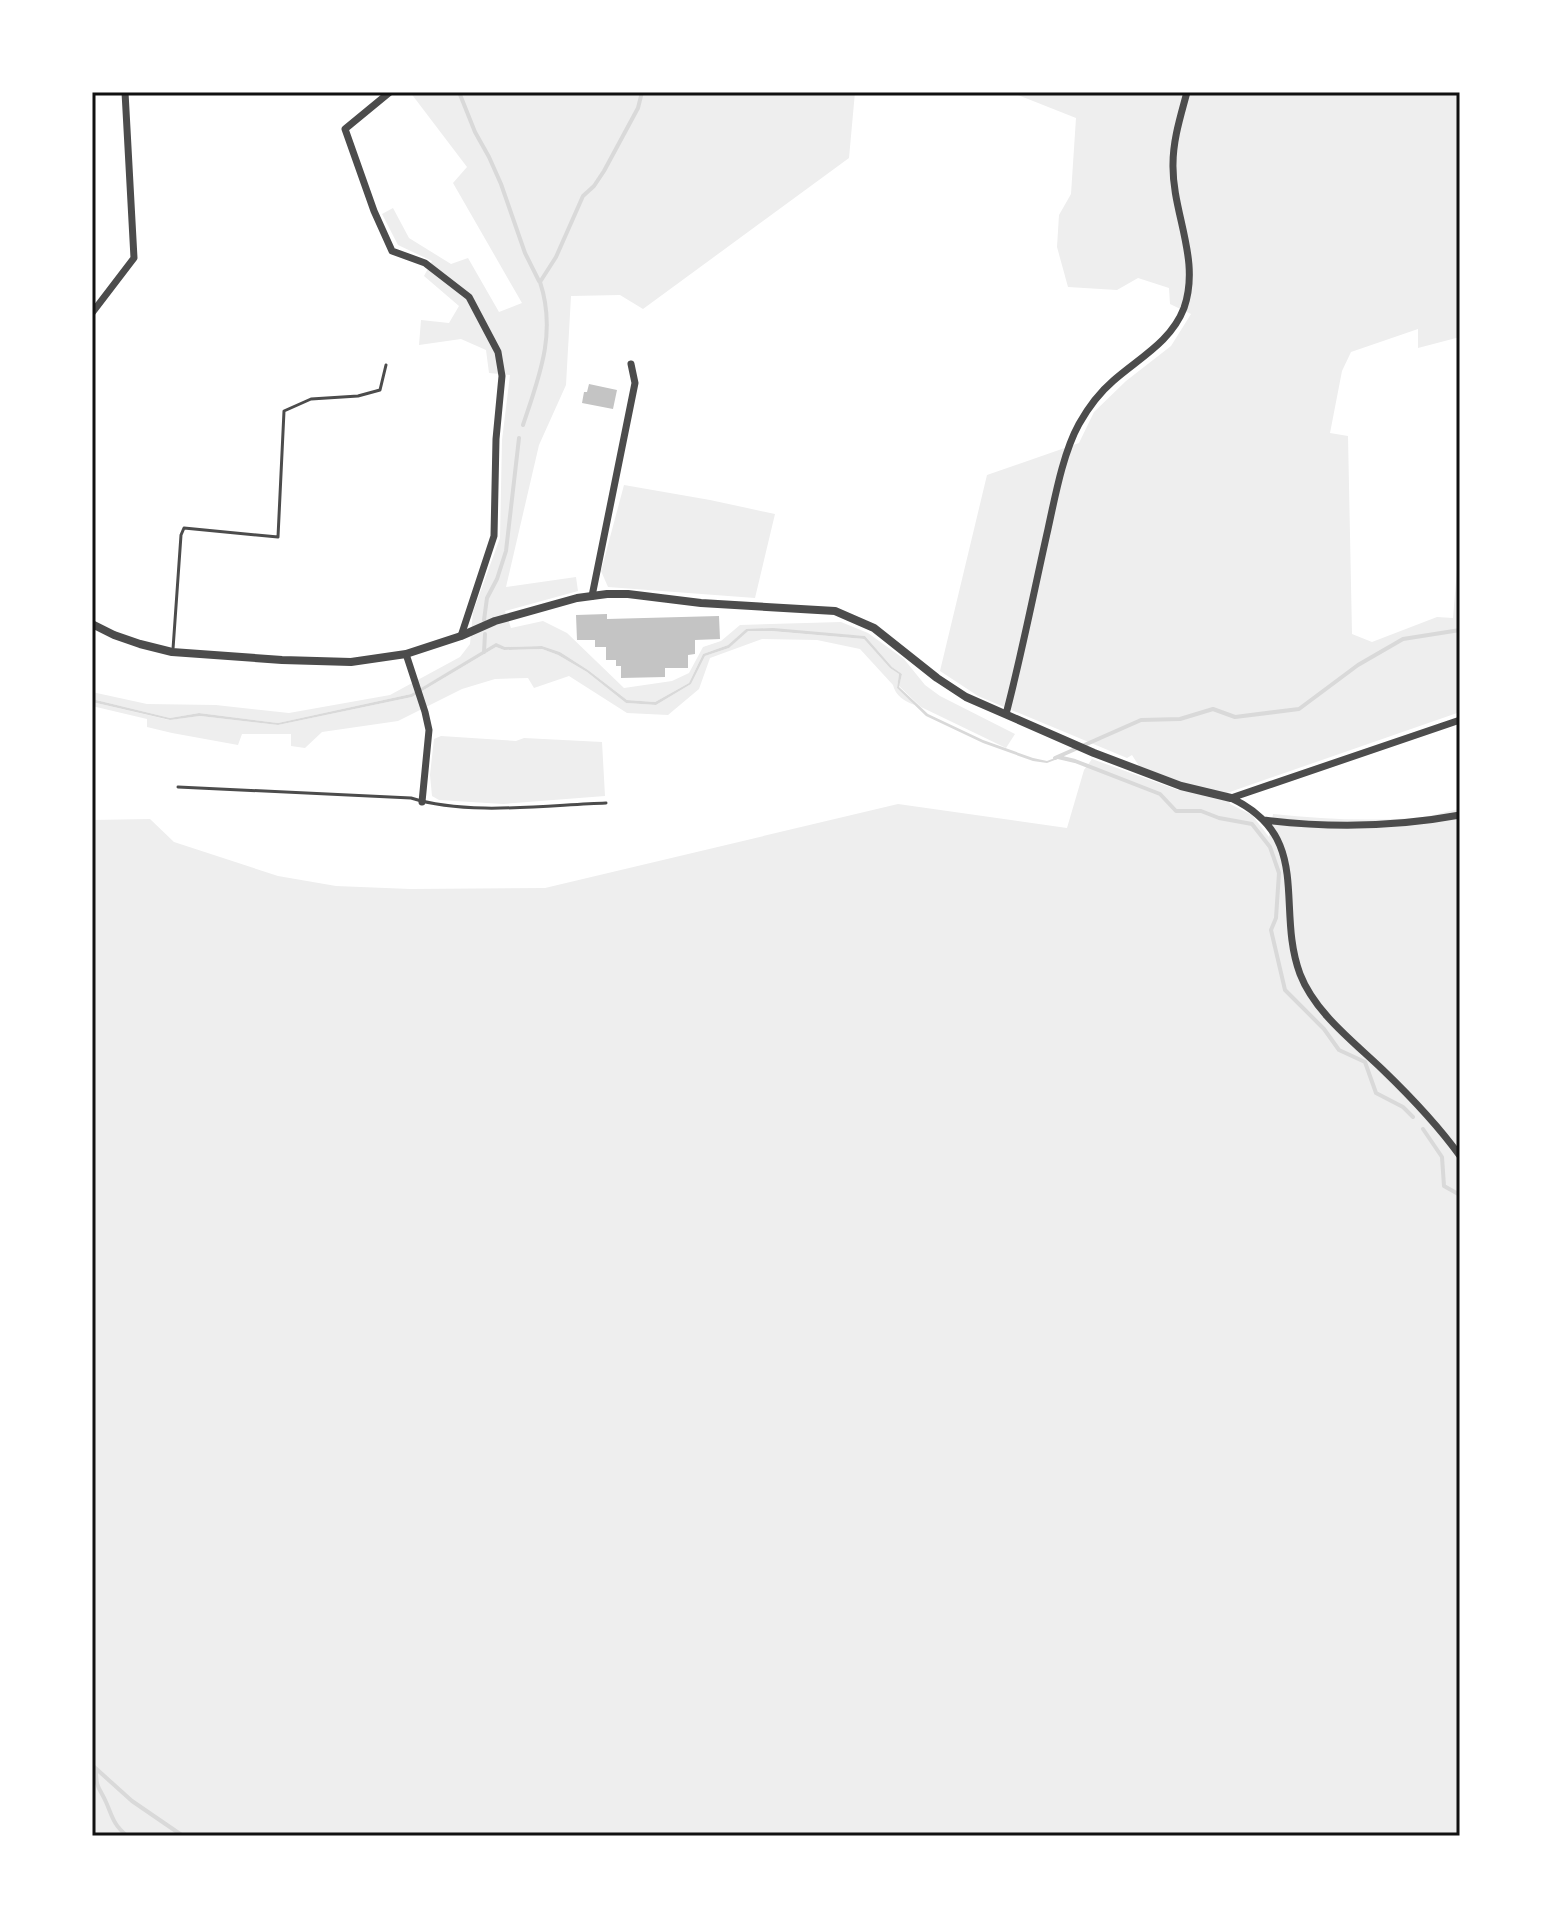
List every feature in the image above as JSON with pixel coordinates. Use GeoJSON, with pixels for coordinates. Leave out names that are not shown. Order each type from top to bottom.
{"type":"FeatureCollection","features":[{"type":"Feature","properties":{"kind":"street"},"geometry":{"type":"LineString","coordinates":[[92,313],[134,258],[125,92]]}},
{"type":"Feature","properties":{"kind":"street"},"geometry":{"type":"LineString","coordinates":[[390,92],[345,129],[374,211],[392,251],[425,263],[469,297],[498,352],[502,376],[496,439],[494,536],[461,636]]}},
{"type":"Feature","properties":{"kind":"street"},"geometry":{"type":"LineString","coordinates":[[1006,714],[1056,495],[1078,426],[1093,401],[1112,382],[1165,339],[1184,307],[1191,269],[1172,165],[1174,141],[1187,92]]}},
{"type":"Feature","properties":{"kind":"street"},"geometry":{"type":"LineString","coordinates":[[592,596],[635,383],[631,364]]}},
{"type":"Feature","properties":{"kind":"street"},"geometry":{"type":"LineString","coordinates":[[92,624],[127,639],[172,652],[351,662],[406,654],[495,621],[592,596],[628,594],[701,603],[835,611],[874,628],[966,697],[1094,753],[1181,786],[1231,798],[1264,820],[1285,859],[1294,956],[1305,985],[1325,1013],[1426,1113],[1460,1156]]}},
{"type":"Feature","properties":{"kind":"street"},"geometry":{"type":"LineString","coordinates":[[406,654],[429,730],[422,802]]}},
{"type":"Feature","properties":{"kind":"street"},"geometry":{"type":"LineString","coordinates":[[1231,798],[1460,720]]}},
{"type":"Feature","properties":{"kind":"street"},"geometry":{"type":"LineString","coordinates":[[1264,820],[1345,826],[1426,821],[1460,815]]}},
{"type":"Feature","properties":{"kind":"lane"},"geometry":{"type":"LineString","coordinates":[[172,652],[184,528],[278,537],[284,411],[311,399],[358,396],[380,390],[386,365]]}},
{"type":"Feature","properties":{"kind":"lane"},"geometry":{"type":"LineString","coordinates":[[178,787],[411,798],[440,806],[485,808],[606,803]]}},
{"type":"Feature","properties":{"kind":"shaded area"},"geometry":{"type":"Polygon","coordinates":[[[410,92],[855,92],[849,158],[643,309],[620,295],[571,296],[566,385],[539,445],[506,587],[576,577],[578,591],[505,611],[511,628],[543,621],[567,633],[624,688],[672,681],[689,673],[703,647],[721,641],[740,625],[841,622],[868,633],[904,659],[925,685],[940,696],[1015,734],[1006,748],[921,707],[899,686],[902,674],[865,636],[746,629],[728,645],[703,654],[689,683],[655,702],[627,700],[560,652],[542,646],[505,647],[496,644],[411,694],[278,723],[199,713],[170,718],[92,699],[92,692],[147,704],[216,705],[289,713],[390,695],[460,657],[470,644],[473,612],[500,538],[502,440],[510,375],[489,373],[486,350],[461,339],[419,345],[421,320],[449,323],[459,306],[424,276],[432,261],[398,245],[382,214],[393,208],[409,238],[451,264],[468,258],[499,312],[522,303],[453,183],[467,167],[410,92]]]}},
{"type":"Feature","properties":{"kind":"shaded area"},"geometry":{"type":"Polygon","coordinates":[[[1010,92],[1460,92],[1460,337],[1418,348],[1418,329],[1351,352],[1342,371],[1330,433],[1348,436],[1352,634],[1372,642],[1437,617],[1453,618],[1460,533],[1460,712],[1227,793],[1230,804],[1252,815],[1269,837],[1273,814],[1386,819],[1423,817],[1460,809],[1460,1836],[92,1836],[92,820],[150,819],[174,842],[278,876],[336,886],[545,888],[898,804],[1067,828],[1084,770],[1092,759],[1178,790],[1187,784],[1139,766],[1132,755],[1127,758],[978,696],[940,671],[987,475],[1079,443],[1094,412],[1126,381],[1171,346],[1191,314],[1170,304],[1169,288],[1138,278],[1117,290],[1068,287],[1057,247],[1059,215],[1071,194],[1076,118],[1010,92]]]}},
{"type":"Feature","properties":{"kind":"shaded area"},"geometry":{"type":"Polygon","coordinates":[[[624,485],[775,514],[755,598],[608,587],[601,571],[624,485]]]}},
{"type":"Feature","properties":{"kind":"shaded area"},"geometry":{"type":"Polygon","coordinates":[[[773,628],[865,636],[902,674],[899,687],[928,714],[983,740],[1033,758],[1047,761],[1060,758],[1047,763],[1033,761],[983,743],[926,716],[897,688],[899,674],[890,668],[864,639],[771,631],[748,631],[729,648],[705,656],[691,684],[656,705],[626,703],[587,672],[542,649],[504,650],[496,647],[412,697],[278,725],[200,716],[170,720],[92,702],[92,699],[170,718],[199,713],[278,723],[411,694],[496,643],[505,647],[542,646],[560,652],[627,700],[655,702],[689,683],[703,654],[728,645],[746,629],[773,628]]]}},
{"type":"Feature","properties":{"kind":"shaded area"},"geometry":{"type":"Polygon","coordinates":[[[747,631],[864,639],[899,674],[897,688],[915,705],[898,695],[893,685],[860,649],[817,640],[762,639],[710,658],[699,689],[668,715],[627,713],[569,676],[534,688],[528,678],[495,679],[462,689],[398,721],[322,732],[305,748],[291,746],[291,734],[242,734],[238,745],[147,727],[147,719],[92,706],[92,702],[169,720],[200,716],[278,725],[412,697],[496,647],[504,650],[542,649],[587,672],[626,703],[656,705],[691,684],[705,656],[729,648],[747,631]]]}},
{"type":"Feature","properties":{"kind":"shaded area"},"geometry":{"type":"Polygon","coordinates":[[[441,736],[602,742],[605,796],[503,804],[439,800],[432,796],[430,775],[434,739],[441,736]]]}},
{"type":"Feature","properties":{"kind":"building"},"geometry":{"type":"Polygon","coordinates":[[[589,384],[617,390],[613,409],[582,403],[589,384]]]}},
{"type":"Feature","properties":{"kind":"building"},"geometry":{"type":"Polygon","coordinates":[[[607,614],[607,619],[719,616],[720,639],[695,640],[695,654],[688,655],[688,668],[665,668],[665,677],[621,678],[621,666],[616,666],[616,660],[606,660],[606,647],[595,647],[595,640],[577,640],[576,615],[607,614]]]}},
{"type":"Feature","properties":{"kind":"waterway"},"geometry":{"type":"LineString","coordinates":[[459,92],[501,184],[525,253],[539,281]]}},
{"type":"Feature","properties":{"kind":"waterway"},"geometry":{"type":"LineString","coordinates":[[523,425],[544,355],[547,319],[540,282],[556,257],[583,196],[604,171],[638,108],[642,92]]}},
{"type":"Feature","properties":{"kind":"waterway"},"geometry":{"type":"LineString","coordinates":[[484,620],[487,598],[506,551],[519,438]]}},
{"type":"Feature","properties":{"kind":"waterway"},"geometry":{"type":"LineString","coordinates":[[1055,758],[1141,720],[1180,719],[1213,709],[1235,717],[1299,709],[1358,665],[1403,639],[1460,630]]}},
{"type":"Feature","properties":{"kind":"waterway"},"geometry":{"type":"LineString","coordinates":[[484,652],[485,634]]}},
{"type":"Feature","properties":{"kind":"waterway"},"geometry":{"type":"LineString","coordinates":[[1058,757],[1160,794],[1176,811],[1201,811],[1252,824],[1270,847],[1279,873],[1276,918],[1271,930],[1285,990],[1324,1029],[1339,1050],[1365,1062],[1376,1093],[1403,1107],[1413,1117]]}},
{"type":"Feature","properties":{"kind":"waterway"},"geometry":{"type":"LineString","coordinates":[[1423,1129],[1442,1157],[1444,1186],[1460,1195]]}},
{"type":"Feature","properties":{"kind":"waterway"},"geometry":{"type":"LineString","coordinates":[[92,1765],[132,1801],[183,1836]]}},
{"type":"Feature","properties":{"kind":"waterway"},"geometry":{"type":"LineString","coordinates":[[96,1770],[97,1784],[112,1817],[127,1836]]}}]}
